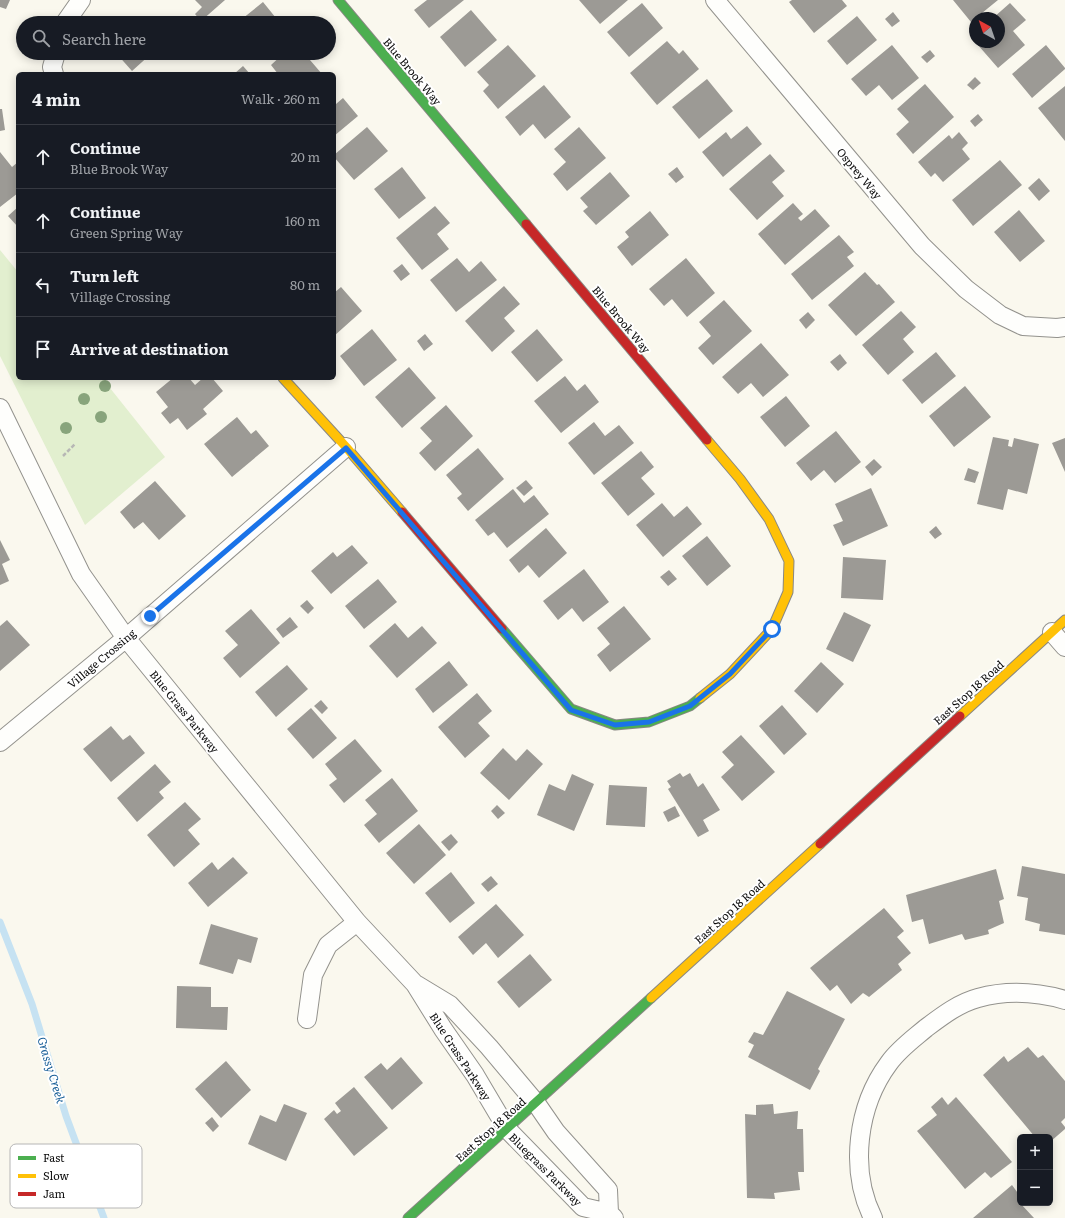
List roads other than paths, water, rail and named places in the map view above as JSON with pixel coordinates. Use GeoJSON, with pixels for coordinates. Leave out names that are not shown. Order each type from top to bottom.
{"type":"FeatureCollection","features":[{"type":"Feature","properties":{"kind":"street"},"geometry":{"type":"LineString","coordinates":[[71,16],[81,0]]}},
{"type":"Feature","properties":{"kind":"street","name":"Blue Brook Way"},"geometry":{"type":"LineString","coordinates":[[285,380],[346,448],[571,710],[615,725],[649,722],[690,706],[730,674],[772,629],[788,592],[789,561],[769,519],[740,479],[338,0]]}},
{"type":"Feature","properties":{"kind":"street","name":"Osprey Way"},"geometry":{"type":"LineString","coordinates":[[716,0],[922,246],[966,289],[1000,315],[1023,326],[1065,327]]}},
{"type":"Feature","properties":{"kind":"street"},"geometry":{"type":"LineString","coordinates":[[53,72],[52,68],[54,60]]}},
{"type":"Feature","properties":{"kind":"street","name":"Blue Grass Parkway"},"geometry":{"type":"LineString","coordinates":[[0,408],[81,574],[126,638],[357,922],[415,984],[443,1029],[475,1075],[507,1129]]}},
{"type":"Feature","properties":{"kind":"street","name":"Village Crossing"},"geometry":{"type":"LineString","coordinates":[[0,742],[126,638],[346,448]]}},
{"type":"Feature","properties":{"kind":"street"},"geometry":{"type":"LineString","coordinates":[[1059,626],[1065,647]]}},
{"type":"Feature","properties":{"kind":"street","name":"East Stop 18 Road"},"geometry":{"type":"LineString","coordinates":[[408,1218],[1059,626]]}},
{"type":"Feature","properties":{"kind":"street"},"geometry":{"type":"LineString","coordinates":[[307,1019],[313,975],[328,945],[357,922]]}},
{"type":"Feature","properties":{"kind":"street","name":"Blue Grass Parkway"},"geometry":{"type":"LineString","coordinates":[[415,984],[450,1005],[489,1047],[536,1103]]}},
{"type":"Feature","properties":{"kind":"street"},"geometry":{"type":"LineString","coordinates":[[873,1218],[859,1171],[860,1134],[863,1116],[879,1079],[889,1063],[901,1049],[935,1021],[955,1007],[978,998],[1022,992],[1041,994],[1065,1000]]}},
{"type":"Feature","properties":{"kind":"street","name":"Bluegrass Parkway"},"geometry":{"type":"LineString","coordinates":[[507,1129],[582,1207],[612,1215],[608,1190],[556,1132],[536,1103]]}},
{"type":"Feature","properties":{"kind":"waterway","name":"Grassy Creek"},"geometry":{"type":"LineString","coordinates":[[0,922],[32,1004],[66,1116],[76,1144]]}},
{"type":"Feature","properties":{"kind":"waterway","name":"Grassy Creek"},"geometry":{"type":"LineString","coordinates":[[100,1208],[104,1218]]}}]}
